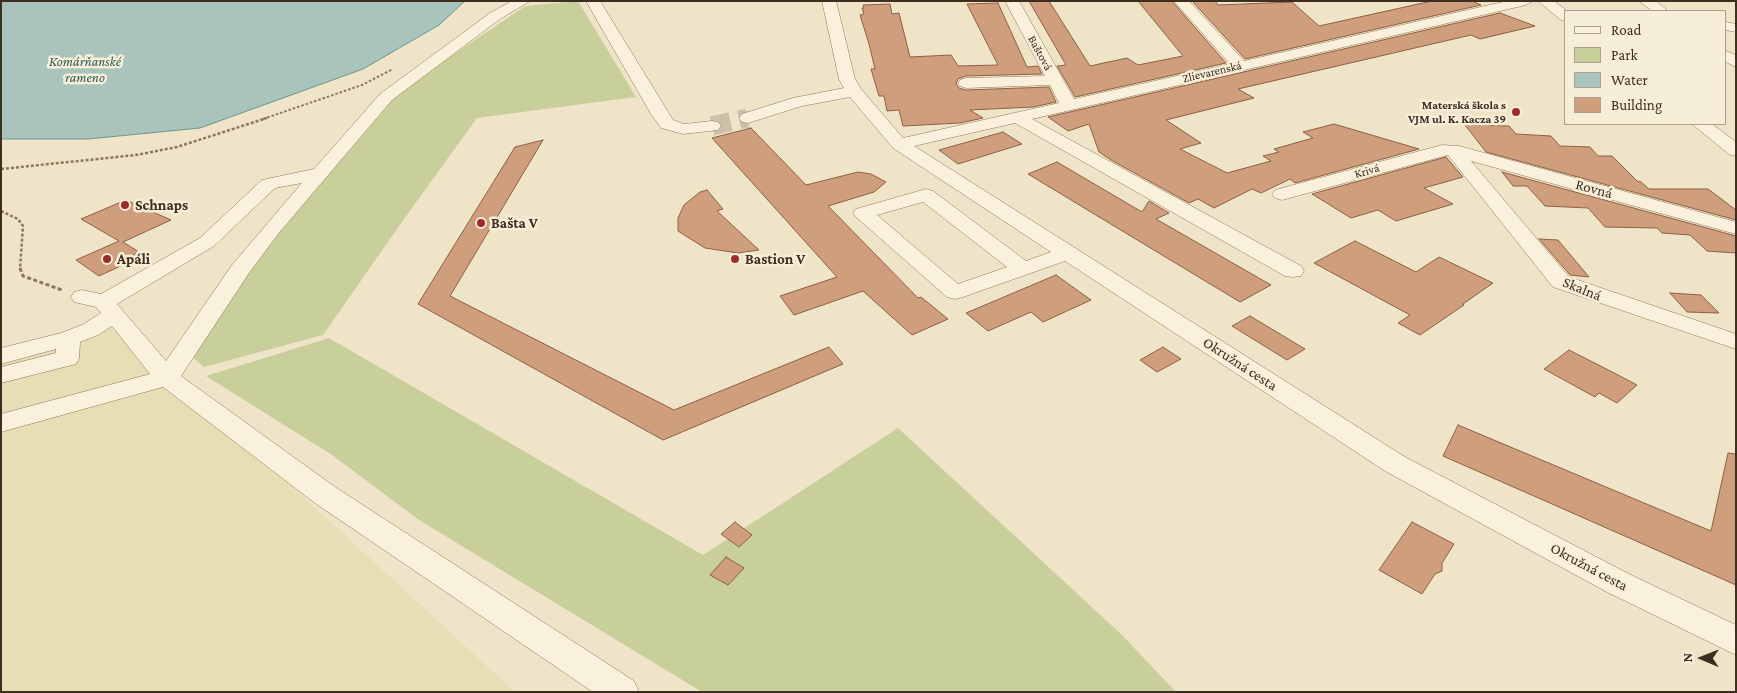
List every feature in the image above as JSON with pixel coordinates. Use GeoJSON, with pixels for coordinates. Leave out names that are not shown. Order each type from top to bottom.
{"type":"FeatureCollection","features":[{"type":"Feature","properties":{"kind":"street"},"geometry":{"type":"LineString","coordinates":[[1,423],[167,378],[240,270],[271,230],[386,97],[495,16],[523,1]]}},
{"type":"Feature","properties":{"kind":"street"},"geometry":{"type":"LineString","coordinates":[[593,1],[667,124],[683,129],[712,126]]}},
{"type":"Feature","properties":{"kind":"street","name":"Okružná cesta"},"geometry":{"type":"LineString","coordinates":[[829,1],[843,69],[854,91],[899,144],[1395,464],[1618,583],[1736,640]]}},
{"type":"Feature","properties":{"kind":"street","name":"Baštová"},"geometry":{"type":"LineString","coordinates":[[1012,1],[1068,104]]}},
{"type":"Feature","properties":{"kind":"street"},"geometry":{"type":"LineString","coordinates":[[1180,1],[1240,66]]}},
{"type":"Feature","properties":{"kind":"street"},"geometry":{"type":"LineString","coordinates":[[1545,1],[1564,16]]}},
{"type":"Feature","properties":{"kind":"street"},"geometry":{"type":"LineString","coordinates":[[1646,1],[1660,10]]}},
{"type":"Feature","properties":{"kind":"street","name":"Zlievarenská"},"geometry":{"type":"LineString","coordinates":[[899,144],[1512,2]]}},
{"type":"Feature","properties":{"kind":"street"},"geometry":{"type":"LineString","coordinates":[[966,84],[1055,80]]}},
{"type":"Feature","properties":{"kind":"street"},"geometry":{"type":"LineString","coordinates":[[748,118],[799,102],[854,91]]}},
{"type":"Feature","properties":{"kind":"street"},"geometry":{"type":"LineString","coordinates":[[1015,116],[1294,271]]}},
{"type":"Feature","properties":{"kind":"street"},"geometry":{"type":"LineString","coordinates":[[1702,125],[1736,151]]}},
{"type":"Feature","properties":{"kind":"street","name":"Krivá"},"geometry":{"type":"LineString","coordinates":[[1282,194],[1442,150],[1453,150]]}},
{"type":"Feature","properties":{"kind":"street","name":"Rovná"},"geometry":{"type":"LineString","coordinates":[[1453,150],[1736,228]]}},
{"type":"Feature","properties":{"kind":"street","name":"Skalná"},"geometry":{"type":"LineString","coordinates":[[1453,150],[1561,282],[1736,342]]}},
{"type":"Feature","properties":{"kind":"street"},"geometry":{"type":"LineString","coordinates":[[1,356],[69,338],[90,330],[100,305],[207,242],[269,184],[320,173]]}},
{"type":"Feature","properties":{"kind":"street"},"geometry":{"type":"LineString","coordinates":[[1023,268],[926,195],[863,213],[955,292],[1023,268],[1068,252]]}},
{"type":"Feature","properties":{"kind":"street"},"geometry":{"type":"LineString","coordinates":[[100,305],[167,378],[191,394],[324,495],[622,692]]}},
{"type":"Feature","properties":{"kind":"street"},"geometry":{"type":"LineString","coordinates":[[1,375],[67,358],[69,338]]}},
{"type":"Feature","properties":{"kind":"path"},"geometry":{"type":"LineString","coordinates":[[1,169],[136,154],[177,147],[362,85],[400,65]]}},
{"type":"Feature","properties":{"kind":"path"},"geometry":{"type":"LineString","coordinates":[[1,211],[18,219],[22,226],[20,268],[23,276],[100,305]]}},
{"type":"Feature","properties":{"kind":"shaded area"},"geometry":{"type":"Polygon","coordinates":[[[112,321],[515,692],[1,692],[1,350],[112,321]]]}},
{"type":"Feature","properties":{"kind":"green space"},"geometry":{"type":"Polygon","coordinates":[[[578,1],[636,97],[477,118],[323,335],[204,367],[192,357],[252,261],[393,99],[444,61],[525,6],[578,1]]]}},
{"type":"Feature","properties":{"kind":"green space"},"geometry":{"type":"Polygon","coordinates":[[[329,338],[703,555],[898,428],[1122,635],[1176,692],[702,692],[419,520],[332,455],[206,376],[329,338]]]}},
{"type":"Feature","properties":{"kind":"water","name":"Komárňanské rameno"},"geometry":{"type":"Polygon","coordinates":[[[1,1],[465,1],[439,25],[363,69],[200,128],[88,139],[1,139],[1,1]]]}},
{"type":"Feature","properties":{"kind":"building"},"geometry":{"type":"Polygon","coordinates":[[[1029,1],[1049,1],[1090,66],[1127,58],[1138,65],[1183,56],[1138,1],[1172,1],[1226,63],[1075,97],[1057,66],[1066,65],[1029,1]]]}},
{"type":"Feature","properties":{"kind":"building"},"geometry":{"type":"Polygon","coordinates":[[[1192,1],[1215,1],[1218,5],[1292,2],[1319,26],[1432,1],[1472,1],[1481,5],[1245,59],[1192,1]]]}},
{"type":"Feature","properties":{"kind":"building"},"geometry":{"type":"Polygon","coordinates":[[[998,3],[1027,67],[1038,66],[1042,74],[966,76],[958,79],[956,84],[959,88],[966,90],[1049,87],[1056,102],[1033,107],[970,110],[983,118],[960,123],[903,126],[899,110],[887,111],[884,96],[879,96],[871,69],[875,69],[860,15],[864,14],[863,5],[890,4],[892,14],[899,13],[910,57],[951,55],[958,66],[998,65],[967,4],[998,3]]]}},
{"type":"Feature","properties":{"kind":"building"},"geometry":{"type":"Polygon","coordinates":[[[1500,13],[1535,26],[1480,39],[1471,35],[1238,89],[1254,98],[1166,120],[1201,143],[1180,149],[1227,173],[1271,161],[1263,156],[1279,152],[1274,149],[1313,138],[1303,132],[1334,124],[1419,149],[1295,183],[1290,179],[1261,193],[1252,189],[1214,208],[1198,199],[1189,203],[1099,152],[1089,124],[1068,131],[1048,117],[1500,13]]]}},
{"type":"Feature","properties":{"kind":"building"},"geometry":{"type":"Polygon","coordinates":[[[1465,125],[1509,126],[1516,134],[1551,136],[1560,146],[1590,147],[1598,156],[1612,156],[1637,181],[1649,189],[1708,189],[1736,210],[1736,220],[1486,152],[1465,125]]]}},
{"type":"Feature","properties":{"kind":"building"},"geometry":{"type":"Polygon","coordinates":[[[751,128],[806,185],[858,172],[871,174],[886,182],[874,192],[828,206],[918,298],[921,297],[948,319],[912,335],[863,291],[794,315],[780,296],[837,277],[712,138],[751,128]]]}},
{"type":"Feature","properties":{"kind":"building"},"geometry":{"type":"Polygon","coordinates":[[[1003,132],[1022,144],[958,164],[939,150],[1003,132]]]}},
{"type":"Feature","properties":{"kind":"building","name":"Bašta V"},"geometry":{"type":"Polygon","coordinates":[[[543,140],[450,296],[674,410],[829,347],[843,364],[663,440],[418,304],[515,147],[543,140]]]}},
{"type":"Feature","properties":{"kind":"building"},"geometry":{"type":"Polygon","coordinates":[[[1446,157],[1463,177],[1424,188],[1453,204],[1396,221],[1378,210],[1351,218],[1312,194],[1446,157]]]}},
{"type":"Feature","properties":{"kind":"building"},"geometry":{"type":"Polygon","coordinates":[[[1057,162],[1142,212],[1149,201],[1169,213],[1156,219],[1271,285],[1240,302],[1028,174],[1057,162]]]}},
{"type":"Feature","properties":{"kind":"building"},"geometry":{"type":"Polygon","coordinates":[[[1502,172],[1736,236],[1736,253],[1707,251],[1690,235],[1662,233],[1657,228],[1605,227],[1588,208],[1545,206],[1527,186],[1513,186],[1502,172]]]}},
{"type":"Feature","properties":{"kind":"building"},"geometry":{"type":"Polygon","coordinates":[[[707,190],[723,209],[717,211],[759,250],[738,253],[705,248],[678,231],[678,218],[684,205],[700,192],[707,190]]]}},
{"type":"Feature","properties":{"kind":"building"},"geometry":{"type":"Polygon","coordinates":[[[126,200],[171,220],[123,242],[139,252],[133,255],[138,258],[99,276],[76,260],[119,241],[81,219],[126,200]]]}},
{"type":"Feature","properties":{"kind":"building"},"geometry":{"type":"Polygon","coordinates":[[[1539,239],[1558,240],[1589,277],[1570,275],[1539,239]]]}},
{"type":"Feature","properties":{"kind":"building"},"geometry":{"type":"Polygon","coordinates":[[[1355,241],[1416,272],[1439,257],[1493,283],[1420,335],[1398,323],[1410,315],[1314,263],[1355,241]]]}},
{"type":"Feature","properties":{"kind":"building"},"geometry":{"type":"Polygon","coordinates":[[[1056,275],[1091,300],[1043,322],[1031,312],[988,331],[966,313],[1056,275]]]}},
{"type":"Feature","properties":{"kind":"building"},"geometry":{"type":"Polygon","coordinates":[[[1670,293],[1701,295],[1719,313],[1687,312],[1670,293]]]}},
{"type":"Feature","properties":{"kind":"building"},"geometry":{"type":"Polygon","coordinates":[[[1250,316],[1305,349],[1287,360],[1232,326],[1250,316]]]}},
{"type":"Feature","properties":{"kind":"building"},"geometry":{"type":"Polygon","coordinates":[[[1163,347],[1181,359],[1157,372],[1140,360],[1163,347]]]}},
{"type":"Feature","properties":{"kind":"building"},"geometry":{"type":"Polygon","coordinates":[[[1569,350],[1637,385],[1617,403],[1599,393],[1595,397],[1544,369],[1569,350]]]}},
{"type":"Feature","properties":{"kind":"building"},"geometry":{"type":"Polygon","coordinates":[[[1458,425],[1711,531],[1728,453],[1736,454],[1736,585],[1443,456],[1458,425]]]}},
{"type":"Feature","properties":{"kind":"building"},"geometry":{"type":"Polygon","coordinates":[[[735,522],[752,535],[739,547],[721,534],[735,522]]]}},
{"type":"Feature","properties":{"kind":"building"},"geometry":{"type":"Polygon","coordinates":[[[1412,522],[1454,544],[1442,563],[1442,571],[1435,574],[1422,594],[1379,570],[1412,522]]]}},
{"type":"Feature","properties":{"kind":"building"},"geometry":{"type":"Polygon","coordinates":[[[726,557],[744,568],[728,585],[710,575],[726,557]]]}},
{"type":"Feature","properties":{"kind":"tunnel"},"geometry":{"type":"LineString","coordinates":[[712,126],[745,118]]}},
{"type":"Feature","properties":{"kind":"tunnel"},"geometry":{"type":"LineString","coordinates":[[741,119],[745,118]]}},
{"type":"Feature","properties":{"kind":"place","name":"Materská škola s VJM ul. K. Kacza 39"},"geometry":{"type":"Point","coordinates":[1516,112]}},
{"type":"Feature","properties":{"kind":"place","name":"Schnaps"},"geometry":{"type":"Point","coordinates":[125,205]}},
{"type":"Feature","properties":{"kind":"place","name":"Bašta V"},"geometry":{"type":"Point","coordinates":[481,223]}},
{"type":"Feature","properties":{"kind":"place","name":"Apáli"},"geometry":{"type":"Point","coordinates":[107,259]}},
{"type":"Feature","properties":{"kind":"place","name":"Bastion V"},"geometry":{"type":"Point","coordinates":[735,259]}}]}
